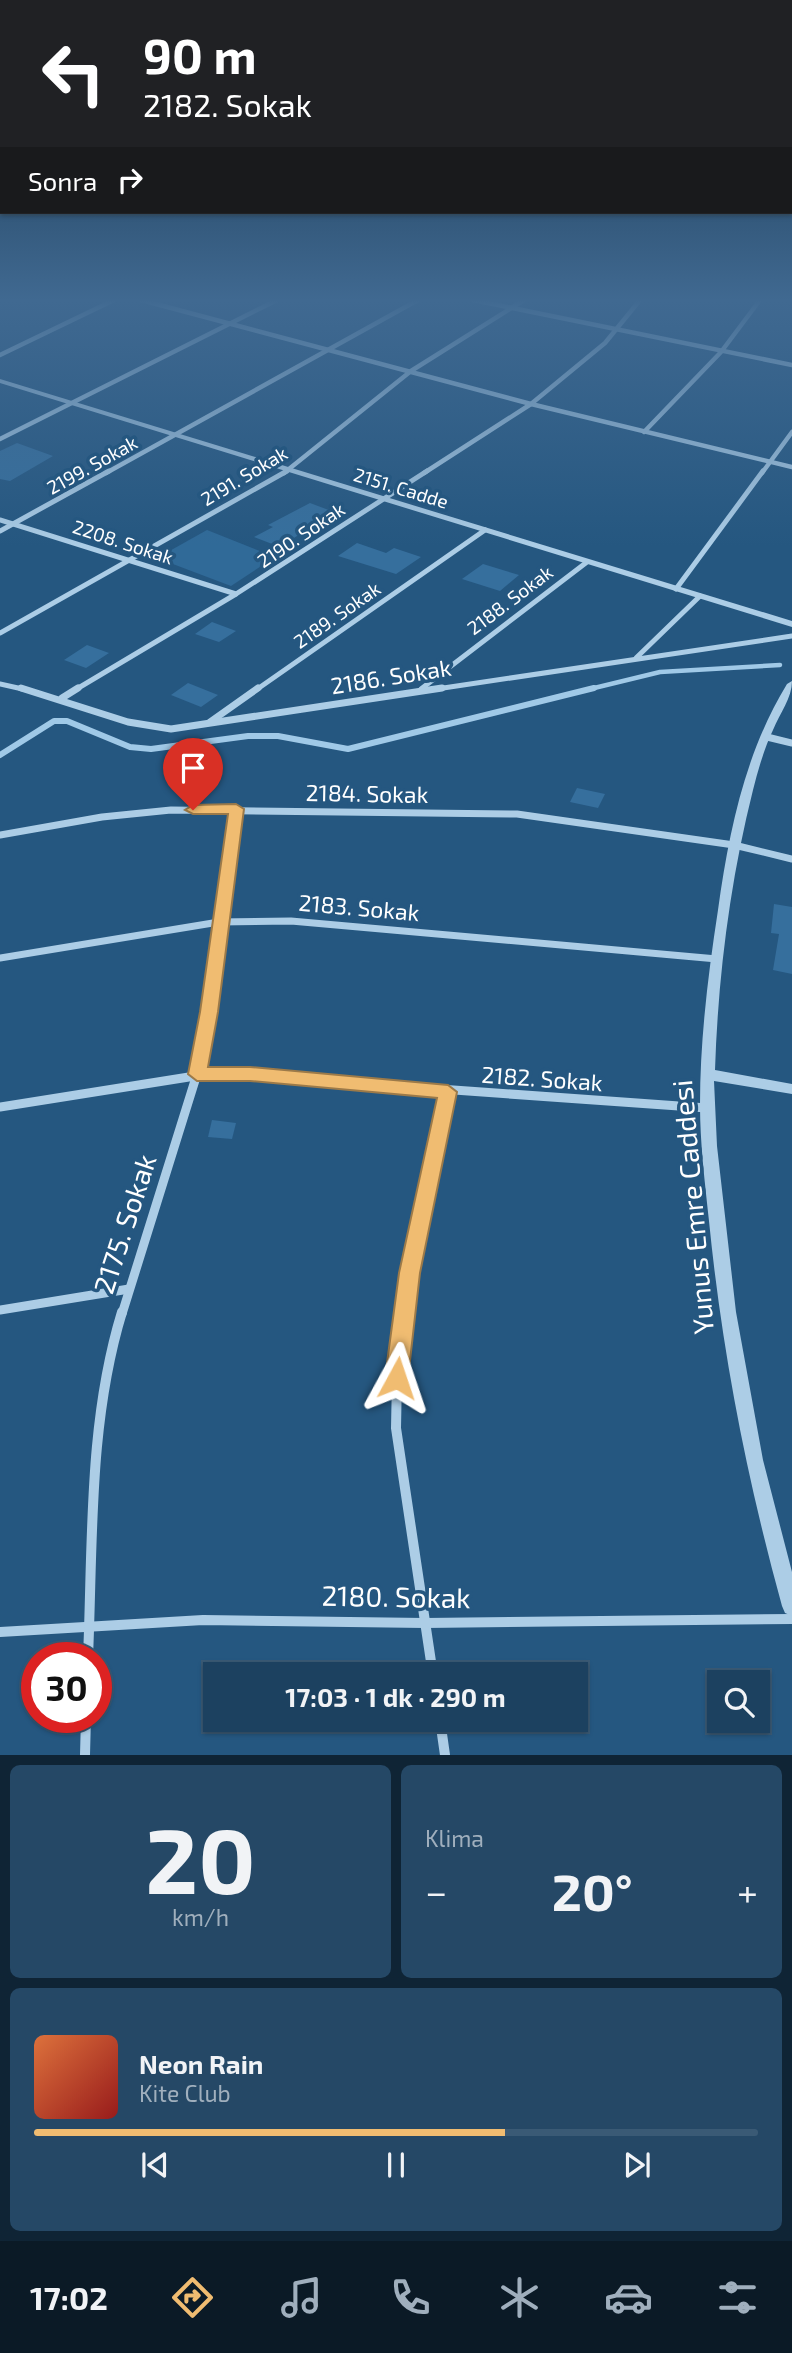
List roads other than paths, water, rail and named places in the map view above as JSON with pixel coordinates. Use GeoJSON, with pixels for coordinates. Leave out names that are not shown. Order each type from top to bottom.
{"type":"FeatureCollection","features":[{"type":"Feature","properties":{"kind":"street","name":"2151. Cadde"},"geometry":{"type":"LineString","coordinates":[[3,382],[792,624]]}},
{"type":"Feature","properties":{"kind":"street"},"geometry":{"type":"LineString","coordinates":[[0,439],[115,382]]}},
{"type":"Feature","properties":{"kind":"street","name":"2199. Sokak"},"geometry":{"type":"LineString","coordinates":[[0,531],[269,382]]}},
{"type":"Feature","properties":{"kind":"street","name":"2191. Sokak"},"geometry":{"type":"LineString","coordinates":[[0,633],[289,470],[398,382]]}},
{"type":"Feature","properties":{"kind":"street"},"geometry":{"type":"LineString","coordinates":[[451,382],[792,467]]}},
{"type":"Feature","properties":{"kind":"street","name":"2190. Sokak"},"geometry":{"type":"LineString","coordinates":[[62,698],[236,594],[381,498],[531,404],[558,382]]}},
{"type":"Feature","properties":{"kind":"street"},"geometry":{"type":"LineString","coordinates":[[644,432],[692,382]]}},
{"type":"Feature","properties":{"kind":"street"},"geometry":{"type":"LineString","coordinates":[[676,589],[792,432]]}},
{"type":"Feature","properties":{"kind":"street","name":"2208. Sokak"},"geometry":{"type":"LineString","coordinates":[[0,520],[236,594]]}},
{"type":"Feature","properties":{"kind":"street","name":"2189. Sokak"},"geometry":{"type":"LineString","coordinates":[[206,725],[485,530]]}},
{"type":"Feature","properties":{"kind":"street","name":"2188. Sokak"},"geometry":{"type":"LineString","coordinates":[[419,690],[587,562]]}},
{"type":"Feature","properties":{"kind":"street"},"geometry":{"type":"LineString","coordinates":[[636,659],[700,596]]}},
{"type":"Feature","properties":{"kind":"street","name":"2186. Sokak"},"geometry":{"type":"LineString","coordinates":[[0,684],[62,698],[147,727],[171,729],[792,636]]}},
{"type":"Feature","properties":{"kind":"street","name":"Yunus Emre Caddesi"},"geometry":{"type":"LineString","coordinates":[[792,684],[767,737],[734,845],[717,959],[707,1074],[707,1108],[730,1343],[755,1472],[792,1606]]}},
{"type":"Feature","properties":{"kind":"street"},"geometry":{"type":"LineString","coordinates":[[767,737],[792,743]]}},
{"type":"Feature","properties":{"kind":"street","name":"2184. Sokak"},"geometry":{"type":"LineString","coordinates":[[0,835],[134,813],[236,809],[517,814],[734,845],[792,859]]}},
{"type":"Feature","properties":{"kind":"street","name":"2175. Sokak"},"geometry":{"type":"LineString","coordinates":[[90,1642],[99,1409],[108,1357],[197,1074],[209,1012],[236,809]]}},
{"type":"Feature","properties":{"kind":"street","name":"2183. Sokak"},"geometry":{"type":"LineString","coordinates":[[0,958],[219,922],[290,921],[717,959]]}},
{"type":"Feature","properties":{"kind":"street","name":"2182. Sokak"},"geometry":{"type":"LineString","coordinates":[[0,1107],[197,1074],[250,1074],[448,1092],[707,1108]]}},
{"type":"Feature","properties":{"kind":"street"},"geometry":{"type":"LineString","coordinates":[[707,1074],[792,1089]]}},
{"type":"Feature","properties":{"kind":"street"},"geometry":{"type":"LineString","coordinates":[[431,1662],[396,1428],[397,1378],[410,1273],[448,1092]]}},
{"type":"Feature","properties":{"kind":"street"},"geometry":{"type":"LineString","coordinates":[[0,1310],[129,1289]]}},
{"type":"Feature","properties":{"kind":"street","name":"2180. Sokak"},"geometry":{"type":"LineString","coordinates":[[0,1632],[203,1620],[425,1623],[792,1619]]}},
{"type":"Feature","properties":{"kind":"street"},"geometry":{"type":"LineString","coordinates":[[442,1732],[445,1755]]}},
{"type":"Feature","properties":{"kind":"street"},"geometry":{"type":"LineString","coordinates":[[85,1755],[86,1733]]}},
{"type":"Feature","properties":{"kind":"waterway"},"geometry":{"type":"LineString","coordinates":[[586,690],[660,672],[780,665]]}},
{"type":"Feature","properties":{"kind":"waterway"},"geometry":{"type":"LineString","coordinates":[[0,755],[54,721],[67,721],[130,747],[151,749],[248,736],[278,736],[348,749],[594,688]]}}]}
